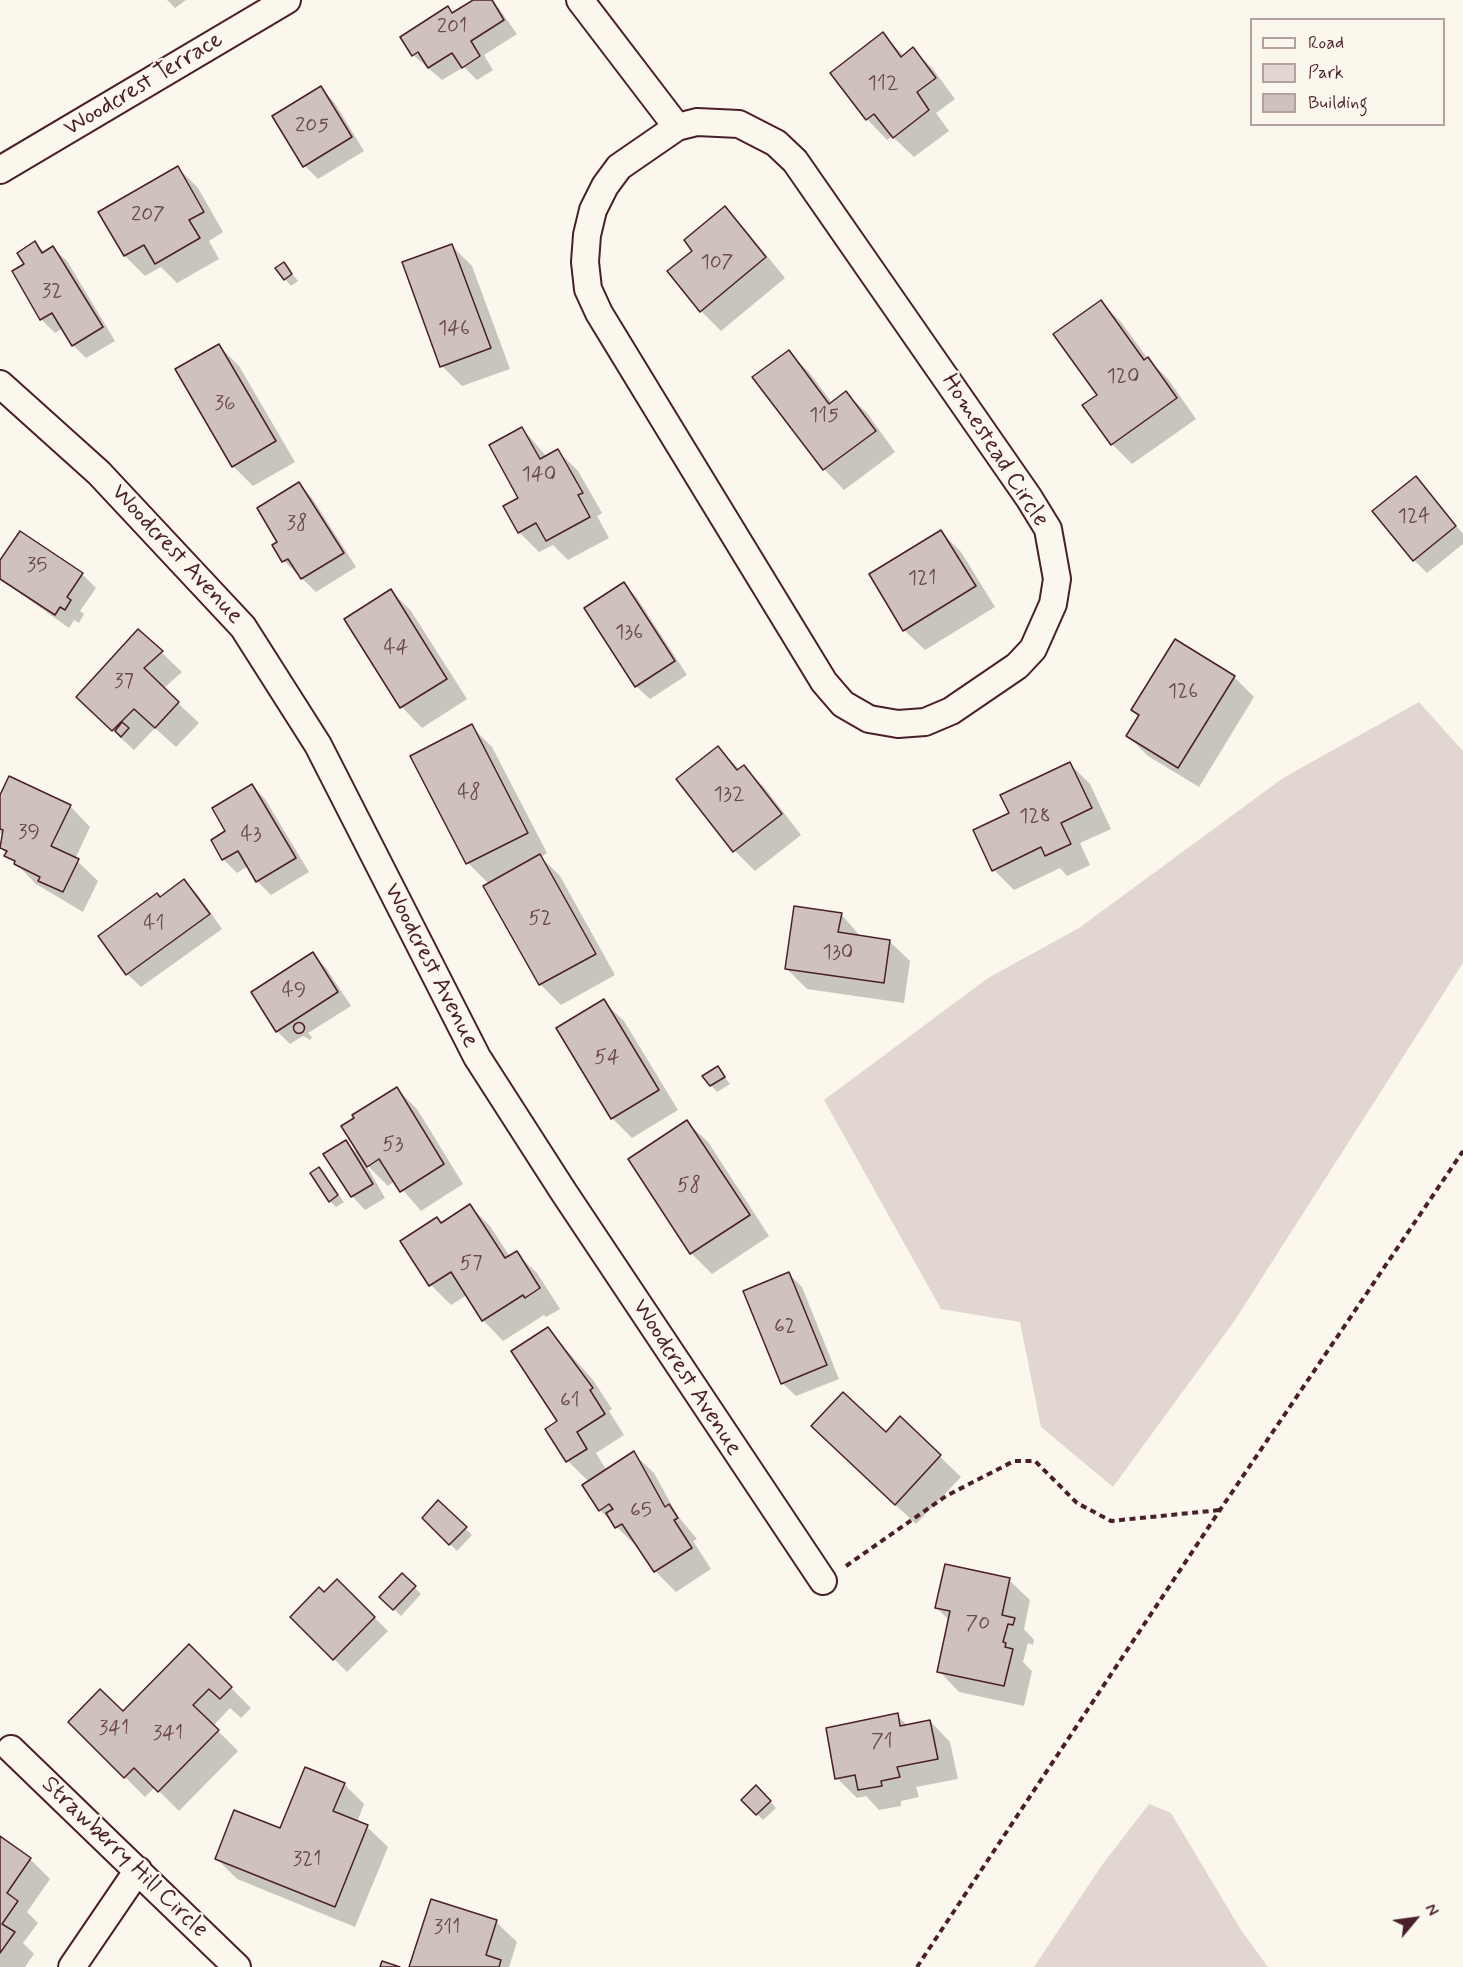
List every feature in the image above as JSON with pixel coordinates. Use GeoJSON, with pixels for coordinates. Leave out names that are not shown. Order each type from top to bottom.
{"type":"FeatureCollection","features":[{"type":"Feature","properties":{"kind":"street","name":"Woodcrest Terrace"},"geometry":{"type":"LineString","coordinates":[[0,170],[287,0]]}},
{"type":"Feature","properties":{"kind":"street"},"geometry":{"type":"LineString","coordinates":[[580,0],[677,127]]}},
{"type":"Feature","properties":{"kind":"street","name":"Homestead Circle"},"geometry":{"type":"LineString","coordinates":[[697,122],[739,124],[776,143],[795,161],[1029,498],[1048,529],[1057,579],[1053,604],[1033,649],[1017,666],[951,711],[925,722],[898,724],[869,719],[843,704],[824,682],[599,313],[588,289],[585,262],[592,210],[619,167],[677,127],[697,122]]}},
{"type":"Feature","properties":{"kind":"street","name":"Woodcrest Avenue"},"geometry":{"type":"LineString","coordinates":[[0,384],[99,473],[243,627],[289,696],[318,745],[477,1057],[563,1191],[823,1581]]}},
{"type":"Feature","properties":{"kind":"street","name":"Strawberry Hill Circle"},"geometry":{"type":"LineString","coordinates":[[11,1749],[237,1967]]}},
{"type":"Feature","properties":{"kind":"street"},"geometry":{"type":"LineString","coordinates":[[72,1967],[138,1870]]}},
{"type":"Feature","properties":{"kind":"path"},"geometry":{"type":"LineString","coordinates":[[918,1967],[1220,1510],[1463,1150]]}},
{"type":"Feature","properties":{"kind":"path"},"geometry":{"type":"LineString","coordinates":[[823,1581],[946,1496],[1014,1461],[1035,1461],[1077,1503],[1110,1521],[1220,1510]]}},
{"type":"Feature","properties":{"kind":"green space"},"geometry":{"type":"Polygon","coordinates":[[[1419,702],[1463,751],[1463,963],[1235,1320],[1113,1487],[1041,1427],[1020,1322],[941,1309],[824,1100],[988,978],[1079,928],[1283,778],[1419,702]]]}},
{"type":"Feature","properties":{"kind":"green space"},"geometry":{"type":"Polygon","coordinates":[[[1149,1804],[1171,1813],[1241,1930],[1268,1967],[1034,1967],[1102,1865],[1149,1804]]]}},
{"type":"Feature","properties":{"kind":"building"},"geometry":{"type":"Polygon","coordinates":[[[473,0],[492,0],[504,20],[471,41],[480,56],[462,68],[452,53],[428,68],[418,52],[412,56],[400,37],[448,6],[452,13],[473,0]]]}},
{"type":"Feature","properties":{"kind":"building"},"geometry":{"type":"Polygon","coordinates":[[[883,32],[901,57],[913,47],[936,78],[917,92],[929,110],[893,138],[874,114],[866,120],[830,73],[883,32]]]}},
{"type":"Feature","properties":{"kind":"building"},"geometry":{"type":"Polygon","coordinates":[[[321,86],[352,137],[303,167],[272,116],[321,86]]]}},
{"type":"Feature","properties":{"kind":"building"},"geometry":{"type":"Polygon","coordinates":[[[178,166],[204,212],[189,220],[200,238],[155,264],[144,245],[124,256],[98,212],[178,166]]]}},
{"type":"Feature","properties":{"kind":"building"},"geometry":{"type":"Polygon","coordinates":[[[725,206],[766,257],[700,312],[667,271],[692,251],[684,240],[725,206]]]}},
{"type":"Feature","properties":{"kind":"building"},"geometry":{"type":"Polygon","coordinates":[[[35,241],[42,253],[53,246],[103,327],[72,346],[52,313],[40,320],[12,271],[24,264],[17,253],[35,241]]]}},
{"type":"Feature","properties":{"kind":"building"},"geometry":{"type":"Polygon","coordinates":[[[452,244],[491,348],[440,367],[402,262],[452,244]]]}},
{"type":"Feature","properties":{"kind":"building"},"geometry":{"type":"Polygon","coordinates":[[[284,262],[292,274],[284,280],[275,268],[284,262]]]}},
{"type":"Feature","properties":{"kind":"building"},"geometry":{"type":"Polygon","coordinates":[[[1101,300],[1144,360],[1148,357],[1177,398],[1111,445],[1082,405],[1097,395],[1053,334],[1101,300]]]}},
{"type":"Feature","properties":{"kind":"building"},"geometry":{"type":"Polygon","coordinates":[[[219,344],[276,441],[232,467],[175,369],[219,344]]]}},
{"type":"Feature","properties":{"kind":"building"},"geometry":{"type":"Polygon","coordinates":[[[789,350],[829,404],[846,391],[876,431],[823,470],[752,377],[789,350]]]}},
{"type":"Feature","properties":{"kind":"building"},"geometry":{"type":"Polygon","coordinates":[[[522,427],[540,459],[558,449],[583,493],[578,495],[590,517],[546,541],[536,523],[518,533],[503,506],[518,498],[489,445],[522,427]]]}},
{"type":"Feature","properties":{"kind":"building"},"geometry":{"type":"Polygon","coordinates":[[[1416,476],[1456,526],[1413,561],[1372,511],[1416,476]]]}},
{"type":"Feature","properties":{"kind":"building"},"geometry":{"type":"Polygon","coordinates":[[[299,482],[344,553],[301,579],[288,559],[282,562],[272,545],[277,542],[257,508],[299,482]]]}},
{"type":"Feature","properties":{"kind":"building"},"geometry":{"type":"Polygon","coordinates":[[[941,530],[976,586],[903,631],[869,574],[941,530]]]}},
{"type":"Feature","properties":{"kind":"building"},"geometry":{"type":"Polygon","coordinates":[[[20,531],[83,573],[67,597],[71,600],[65,610],[60,607],[55,615],[0,579],[0,560],[20,531]]]}},
{"type":"Feature","properties":{"kind":"building"},"geometry":{"type":"Polygon","coordinates":[[[624,582],[675,661],[635,687],[584,608],[624,582]]]}},
{"type":"Feature","properties":{"kind":"building"},"geometry":{"type":"Polygon","coordinates":[[[391,589],[447,679],[400,708],[344,619],[391,589]]]}},
{"type":"Feature","properties":{"kind":"building"},"geometry":{"type":"Polygon","coordinates":[[[138,629],[163,651],[144,668],[179,702],[155,728],[134,709],[112,731],[76,697],[138,629]]]}},
{"type":"Feature","properties":{"kind":"building"},"geometry":{"type":"Polygon","coordinates":[[[1175,639],[1235,676],[1178,768],[1126,736],[1139,715],[1131,710],[1175,639]]]}},
{"type":"Feature","properties":{"kind":"building"},"geometry":{"type":"Polygon","coordinates":[[[122,722],[129,728],[121,737],[115,731],[122,722]]]}},
{"type":"Feature","properties":{"kind":"building"},"geometry":{"type":"Polygon","coordinates":[[[472,724],[528,833],[466,864],[410,756],[472,724]]]}},
{"type":"Feature","properties":{"kind":"building"},"geometry":{"type":"Polygon","coordinates":[[[718,746],[737,770],[744,765],[782,814],[733,852],[676,779],[718,746]]]}},
{"type":"Feature","properties":{"kind":"building"},"geometry":{"type":"Polygon","coordinates":[[[1070,762],[1092,808],[1061,823],[1071,844],[1045,856],[1041,847],[992,871],[973,830],[1009,813],[1000,795],[1070,762]]]}},
{"type":"Feature","properties":{"kind":"building"},"geometry":{"type":"Polygon","coordinates":[[[9,776],[71,805],[51,846],[79,859],[63,892],[38,881],[40,877],[14,864],[15,861],[4,856],[7,851],[0,848],[3,830],[0,829],[0,795],[9,776]]]}},
{"type":"Feature","properties":{"kind":"building"},"geometry":{"type":"Polygon","coordinates":[[[252,784],[296,858],[256,882],[238,851],[222,860],[211,840],[225,831],[212,808],[252,784]]]}},
{"type":"Feature","properties":{"kind":"building"},"geometry":{"type":"Polygon","coordinates":[[[540,854],[596,954],[539,985],[483,886],[540,854]]]}},
{"type":"Feature","properties":{"kind":"building"},"geometry":{"type":"Polygon","coordinates":[[[184,879],[210,914],[126,975],[98,936],[157,893],[160,897],[184,879]]]}},
{"type":"Feature","properties":{"kind":"building"},"geometry":{"type":"Polygon","coordinates":[[[794,906],[842,913],[838,932],[890,940],[884,983],[785,969],[794,906]]]}},
{"type":"Feature","properties":{"kind":"building"},"geometry":{"type":"Polygon","coordinates":[[[313,952],[338,992],[276,1032],[251,992],[313,952]]]}},
{"type":"Feature","properties":{"kind":"building"},"geometry":{"type":"Polygon","coordinates":[[[604,999],[659,1090],[611,1119],[556,1028],[604,999]]]}},
{"type":"Feature","properties":{"kind":"building"},"geometry":{"type":"Polygon","coordinates":[[[299,1022],[305,1028],[299,1034],[293,1028],[299,1022]]]}},
{"type":"Feature","properties":{"kind":"building"},"geometry":{"type":"Polygon","coordinates":[[[718,1066],[725,1077],[710,1086],[702,1076],[718,1066]]]}},
{"type":"Feature","properties":{"kind":"building"},"geometry":{"type":"Polygon","coordinates":[[[397,1087],[444,1164],[400,1192],[379,1159],[367,1167],[341,1126],[354,1118],[352,1115],[397,1087]]]}},
{"type":"Feature","properties":{"kind":"building"},"geometry":{"type":"Polygon","coordinates":[[[687,1120],[750,1215],[690,1254],[628,1159],[687,1120]]]}},
{"type":"Feature","properties":{"kind":"building"},"geometry":{"type":"Polygon","coordinates":[[[346,1140],[373,1184],[351,1197],[323,1154],[346,1140]]]}},
{"type":"Feature","properties":{"kind":"building"},"geometry":{"type":"Polygon","coordinates":[[[319,1167],[338,1195],[329,1202],[310,1173],[319,1167]]]}},
{"type":"Feature","properties":{"kind":"building"},"geometry":{"type":"Polygon","coordinates":[[[470,1204],[505,1258],[517,1251],[540,1288],[525,1298],[523,1295],[482,1321],[451,1272],[429,1286],[400,1241],[437,1217],[441,1223],[470,1204]]]}},
{"type":"Feature","properties":{"kind":"building"},"geometry":{"type":"Polygon","coordinates":[[[789,1272],[827,1365],[781,1384],[743,1291],[789,1272]]]}},
{"type":"Feature","properties":{"kind":"building"},"geometry":{"type":"Polygon","coordinates":[[[548,1327],[593,1388],[590,1390],[605,1414],[577,1432],[587,1449],[566,1462],[545,1429],[557,1421],[511,1351],[548,1327]]]}},
{"type":"Feature","properties":{"kind":"building"},"geometry":{"type":"Polygon","coordinates":[[[843,1392],[886,1432],[900,1416],[941,1455],[895,1505],[811,1426],[843,1392]]]}},
{"type":"Feature","properties":{"kind":"building"},"geometry":{"type":"Polygon","coordinates":[[[634,1451],[665,1507],[669,1504],[678,1518],[674,1520],[692,1548],[654,1572],[622,1524],[615,1528],[606,1513],[613,1509],[609,1504],[599,1511],[582,1485],[634,1451]]]}},
{"type":"Feature","properties":{"kind":"building"},"geometry":{"type":"Polygon","coordinates":[[[438,1500],[467,1527],[449,1545],[422,1518],[438,1500]]]}},
{"type":"Feature","properties":{"kind":"building"},"geometry":{"type":"Polygon","coordinates":[[[945,1564],[1010,1578],[1002,1615],[1015,1618],[1013,1625],[1008,1624],[1003,1642],[1006,1643],[1005,1647],[1013,1649],[1004,1686],[937,1672],[950,1611],[935,1608],[945,1564]]]}},
{"type":"Feature","properties":{"kind":"building"},"geometry":{"type":"Polygon","coordinates":[[[402,1573],[416,1586],[393,1610],[379,1597],[402,1573]]]}},
{"type":"Feature","properties":{"kind":"building"},"geometry":{"type":"Polygon","coordinates":[[[337,1579],[375,1617],[333,1660],[290,1617],[319,1587],[324,1592],[337,1579]]]}},
{"type":"Feature","properties":{"kind":"building"},"geometry":{"type":"Polygon","coordinates":[[[189,1644],[232,1687],[220,1699],[209,1689],[193,1705],[219,1730],[158,1792],[134,1768],[124,1778],[68,1722],[100,1689],[123,1711],[189,1644]]]}},
{"type":"Feature","properties":{"kind":"building"},"geometry":{"type":"Polygon","coordinates":[[[898,1713],[900,1726],[930,1720],[938,1759],[897,1767],[900,1777],[881,1781],[882,1786],[858,1790],[855,1775],[835,1779],[826,1728],[898,1713]]]}},
{"type":"Feature","properties":{"kind":"building"},"geometry":{"type":"Polygon","coordinates":[[[305,1767],[345,1783],[333,1811],[368,1825],[335,1907],[215,1859],[234,1810],[280,1828],[305,1767]]]}},
{"type":"Feature","properties":{"kind":"building"},"geometry":{"type":"Polygon","coordinates":[[[756,1785],[771,1801],[756,1815],[741,1800],[756,1785]]]}},
{"type":"Feature","properties":{"kind":"building"},"geometry":{"type":"Polygon","coordinates":[[[0,1836],[31,1858],[7,1893],[18,1901],[2,1924],[15,1932],[0,1953],[0,1836]]]}},
{"type":"Feature","properties":{"kind":"building"},"geometry":{"type":"Polygon","coordinates":[[[431,1899],[497,1920],[486,1955],[501,1960],[499,1967],[409,1967],[431,1899]]]}},
{"type":"Feature","properties":{"kind":"building"},"geometry":{"type":"Polygon","coordinates":[[[382,1961],[400,1967],[380,1967],[382,1961]]]}}]}
